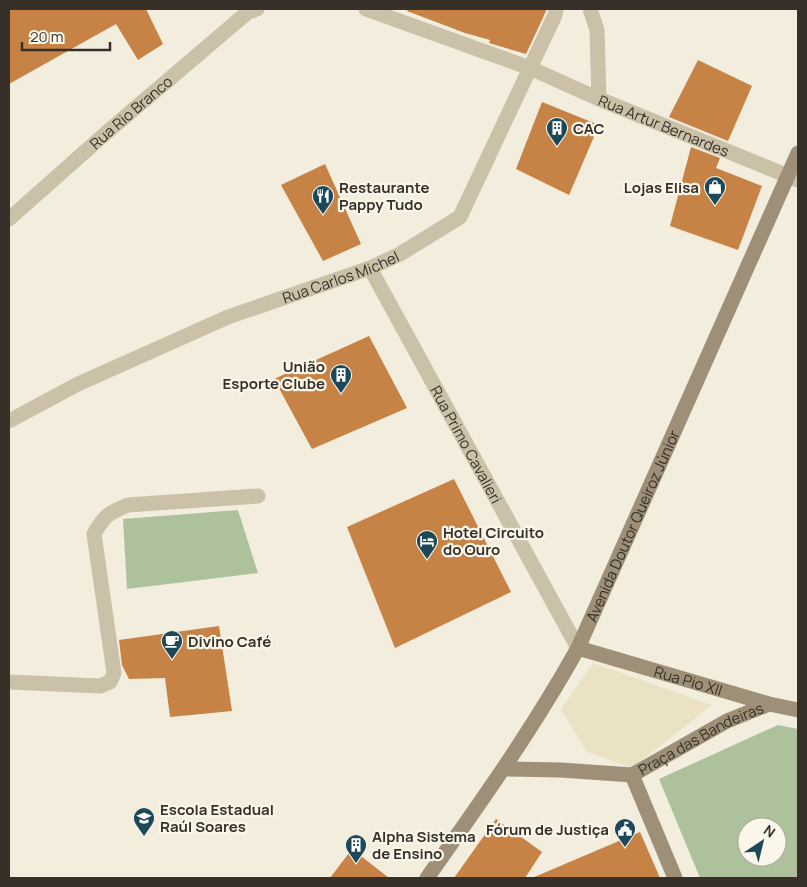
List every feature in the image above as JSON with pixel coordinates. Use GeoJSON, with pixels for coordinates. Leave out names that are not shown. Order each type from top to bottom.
{"type":"FeatureCollection","features":[{"type":"Feature","properties":{"kind":"main road","name":"Avenida Doutor Queiroz Júnior"},"geometry":{"type":"LineString","coordinates":[[427,878],[504,770],[552,695],[578,648],[793,178],[798,153]]}},
{"type":"Feature","properties":{"kind":"main road","name":"Rua Pio XII"},"geometry":{"type":"LineString","coordinates":[[578,648],[769,704],[798,710]]}},
{"type":"Feature","properties":{"kind":"main road","name":"Praça das Bandeiras"},"geometry":{"type":"LineString","coordinates":[[632,775],[727,721],[769,704]]}},
{"type":"Feature","properties":{"kind":"main road"},"geometry":{"type":"LineString","coordinates":[[504,770],[560,770],[632,775],[675,878]]}},
{"type":"Feature","properties":{"kind":"street","name":"Rua Rio Branco"},"geometry":{"type":"LineString","coordinates":[[9,219],[106,133],[248,12],[257,9]]}},
{"type":"Feature","properties":{"kind":"street"},"geometry":{"type":"LineString","coordinates":[[366,9],[530,68]]}},
{"type":"Feature","properties":{"kind":"street","name":"Rua Carlos Michel"},"geometry":{"type":"LineString","coordinates":[[9,421],[78,384],[228,317],[370,268],[400,254],[460,217],[555,15],[556,9]]}},
{"type":"Feature","properties":{"kind":"street"},"geometry":{"type":"LineString","coordinates":[[590,9],[597,30],[599,100]]}},
{"type":"Feature","properties":{"kind":"street","name":"Rua Artur Bernardes"},"geometry":{"type":"LineString","coordinates":[[530,68],[599,100],[793,178]]}},
{"type":"Feature","properties":{"kind":"street","name":"Rua Primo Cavalieri"},"geometry":{"type":"LineString","coordinates":[[370,268],[578,648]]}},
{"type":"Feature","properties":{"kind":"street"},"geometry":{"type":"LineString","coordinates":[[9,682],[100,686],[110,682],[114,673],[94,534],[102,519],[113,511],[128,505],[258,496]]}},
{"type":"Feature","properties":{"kind":"green space"},"geometry":{"type":"Polygon","coordinates":[[[238,510],[258,573],[127,589],[123,519],[238,510]]]}},
{"type":"Feature","properties":{"kind":"green space"},"geometry":{"type":"Polygon","coordinates":[[[778,725],[798,729],[798,878],[700,878],[659,779],[778,725]]]}},
{"type":"Feature","properties":{"kind":"shaded area"},"geometry":{"type":"Polygon","coordinates":[[[593,663],[712,705],[632,768],[587,752],[561,709],[593,663]]]}},
{"type":"Feature","properties":{"kind":"building"},"geometry":{"type":"Polygon","coordinates":[[[9,9],[146,9],[163,44],[138,60],[116,24],[9,84],[9,9]]]}},
{"type":"Feature","properties":{"kind":"building"},"geometry":{"type":"Polygon","coordinates":[[[408,9],[547,9],[526,54],[489,43],[490,40],[465,33],[407,11],[408,9]]]}},
{"type":"Feature","properties":{"kind":"building"},"geometry":{"type":"Polygon","coordinates":[[[698,60],[752,86],[728,141],[669,117],[698,60]]]}},
{"type":"Feature","properties":{"kind":"building","name":"CAC"},"geometry":{"type":"Polygon","coordinates":[[[542,102],[599,125],[569,195],[516,169],[542,102]]]}},
{"type":"Feature","properties":{"kind":"building","name":"Lojas Elisa"},"geometry":{"type":"Polygon","coordinates":[[[691,147],[720,158],[716,168],[762,186],[738,250],[670,226],[691,147]]]}},
{"type":"Feature","properties":{"kind":"building","name":"Restaurante Pappy Tudo"},"geometry":{"type":"Polygon","coordinates":[[[325,164],[361,244],[323,261],[281,185],[325,164]]]}},
{"type":"Feature","properties":{"kind":"building","name":"União Esporte Clube"},"geometry":{"type":"Polygon","coordinates":[[[369,336],[407,408],[312,449],[274,379],[369,336]]]}},
{"type":"Feature","properties":{"kind":"building","name":"Hotel Circuito do Ouro"},"geometry":{"type":"Polygon","coordinates":[[[454,479],[511,592],[395,648],[347,527],[454,479]]]}},
{"type":"Feature","properties":{"kind":"building","name":"Divino Café"},"geometry":{"type":"Polygon","coordinates":[[[219,626],[232,711],[170,717],[165,678],[129,679],[122,665],[119,640],[219,626]]]}},
{"type":"Feature","properties":{"kind":"building"},"geometry":{"type":"Polygon","coordinates":[[[496,819],[542,852],[525,878],[454,878],[496,819]]]}},
{"type":"Feature","properties":{"kind":"building","name":"Fórum de Justiça"},"geometry":{"type":"Polygon","coordinates":[[[640,832],[660,878],[532,878],[640,832]]]}},
{"type":"Feature","properties":{"kind":"building","name":"Alpha Sistema de Ensino"},"geometry":{"type":"Polygon","coordinates":[[[352,849],[389,878],[330,878],[352,849]]]}},
{"type":"Feature","properties":{"kind":"place","name":"CAC"},"geometry":{"type":"Point","coordinates":[557,147]}},
{"type":"Feature","properties":{"kind":"place","name":"Lojas Elisa"},"geometry":{"type":"Point","coordinates":[715,206]}},
{"type":"Feature","properties":{"kind":"place","name":"Restaurante Pappy Tudo"},"geometry":{"type":"Point","coordinates":[323,215]}},
{"type":"Feature","properties":{"kind":"place","name":"União Esporte Clube"},"geometry":{"type":"Point","coordinates":[341,394]}},
{"type":"Feature","properties":{"kind":"place","name":"Hotel Circuito do Ouro"},"geometry":{"type":"Point","coordinates":[427,560]}},
{"type":"Feature","properties":{"kind":"place","name":"Divino Café"},"geometry":{"type":"Point","coordinates":[172,660]}},
{"type":"Feature","properties":{"kind":"place","name":"Escola Estadual Raúl Soares"},"geometry":{"type":"Point","coordinates":[144,837]}},
{"type":"Feature","properties":{"kind":"place","name":"Fórum de Justiça"},"geometry":{"type":"Point","coordinates":[625,848]}},
{"type":"Feature","properties":{"kind":"place","name":"Alpha Sistema de Ensino"},"geometry":{"type":"Point","coordinates":[356,864]}}]}
